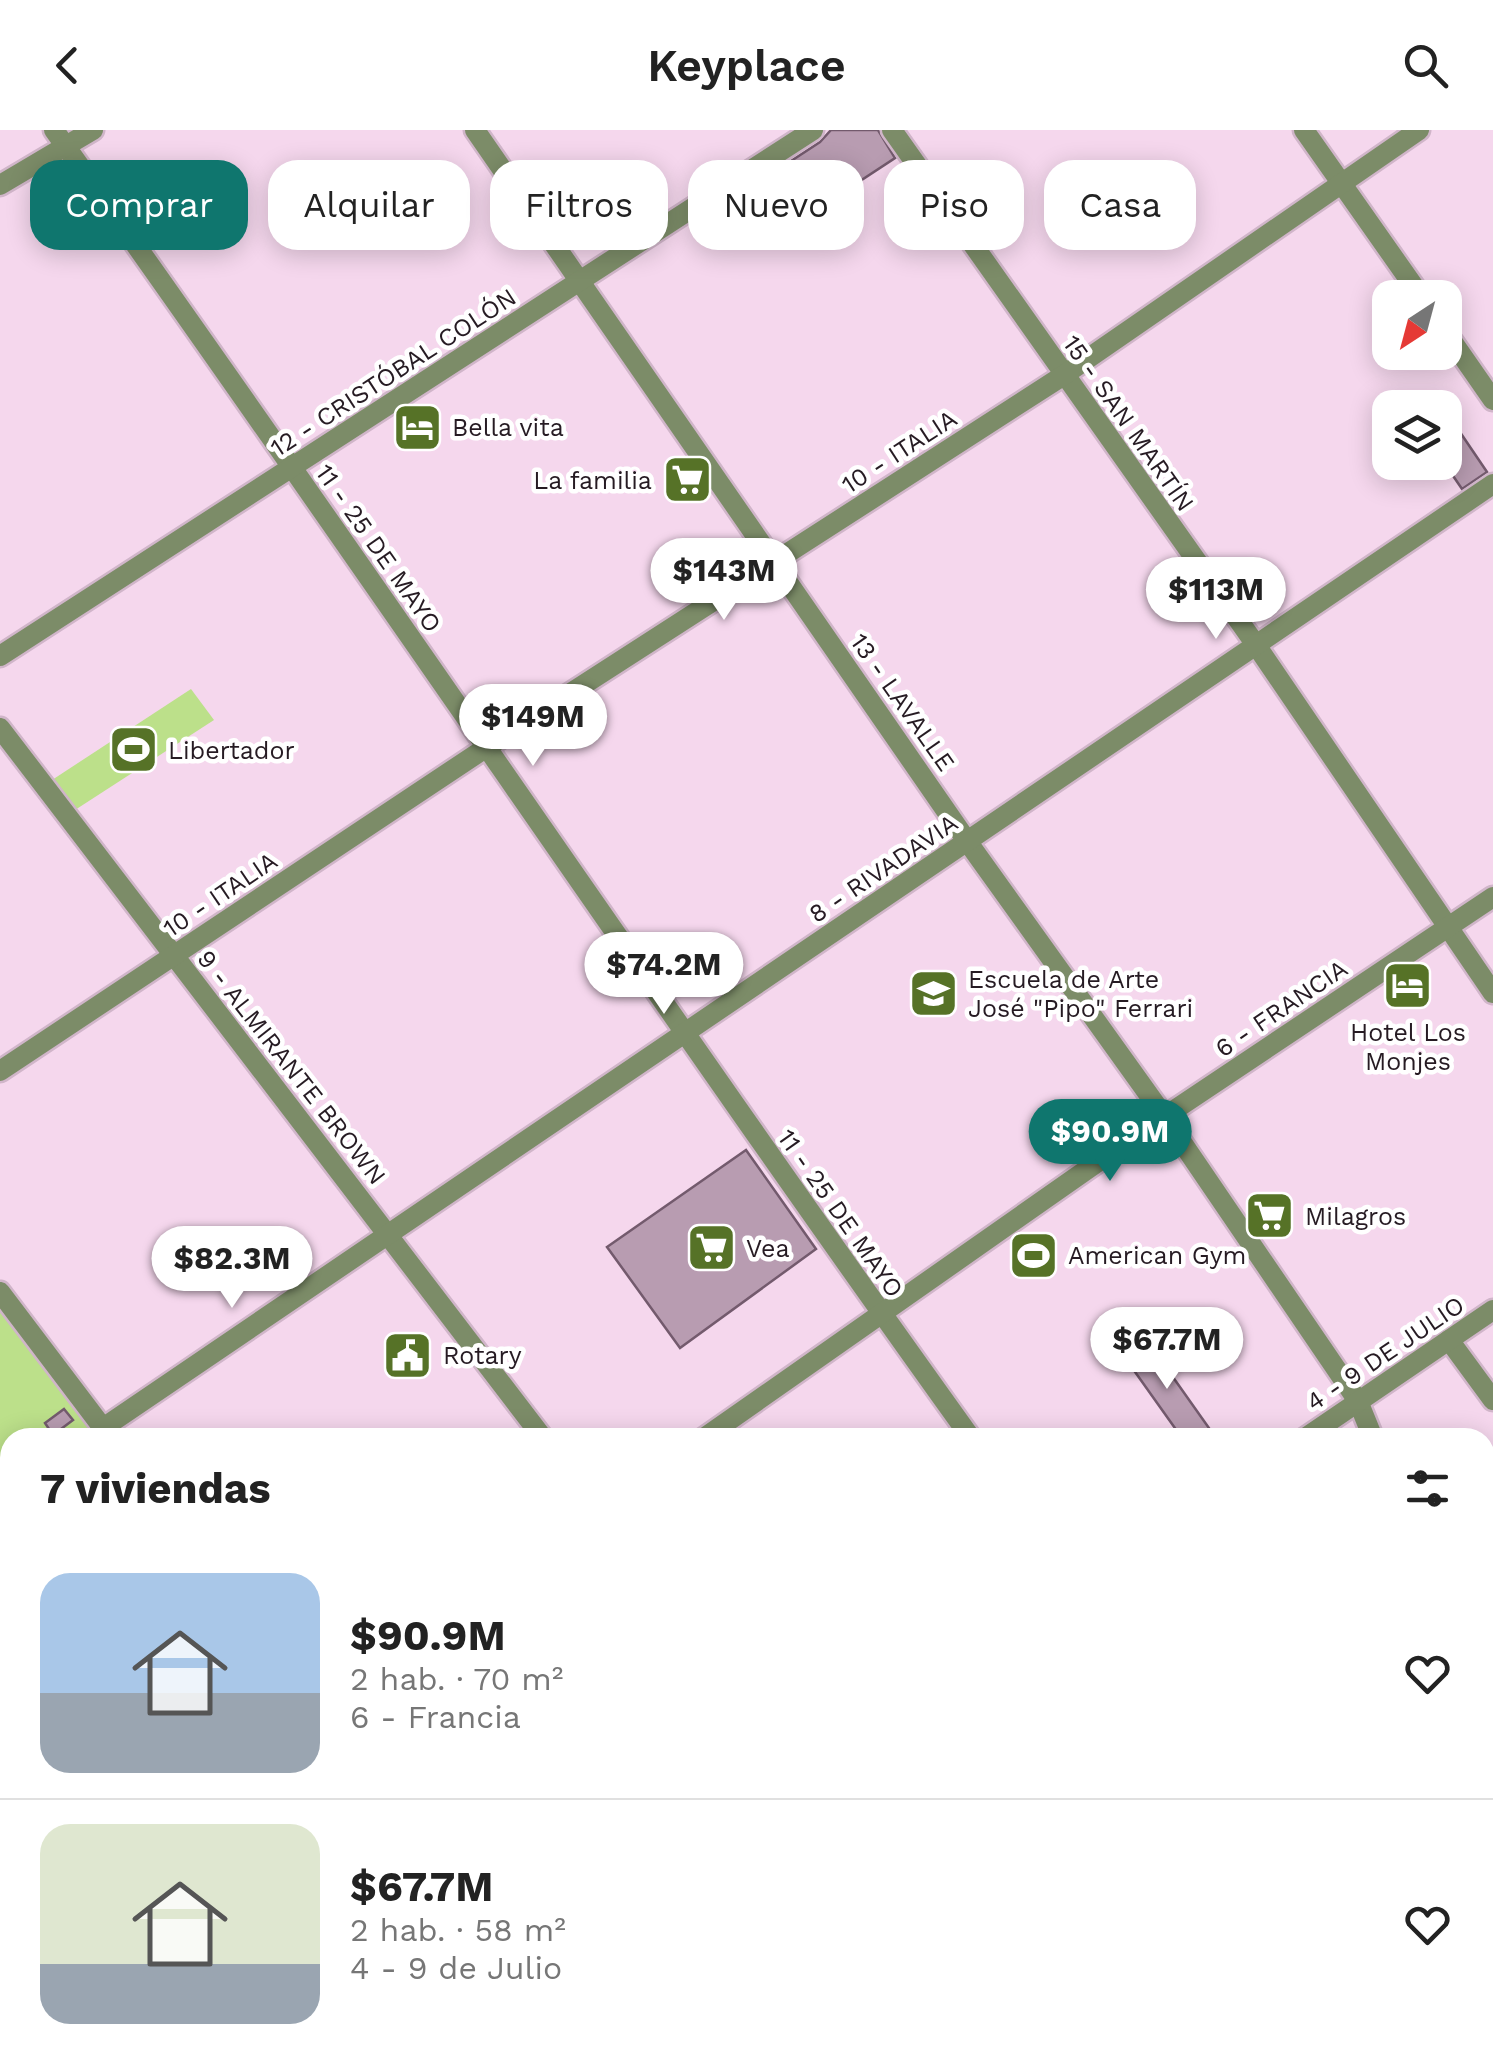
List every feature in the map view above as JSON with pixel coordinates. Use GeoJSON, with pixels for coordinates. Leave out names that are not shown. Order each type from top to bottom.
{"type":"FeatureCollection","features":[{"type":"Feature","properties":{"kind":"street"},"geometry":{"type":"LineString","coordinates":[[0,184],[60,138],[93,130]]}},
{"type":"Feature","properties":{"kind":"street","name":"13 - LAVALLE"},"geometry":{"type":"LineString","coordinates":[[475,130],[968,841],[1164,1116],[1358,1401],[1369,1428]]}},
{"type":"Feature","properties":{"kind":"street","name":"12 - CRISTÓBAL COLÓN"},"geometry":{"type":"LineString","coordinates":[[0,656],[814,130]]}},
{"type":"Feature","properties":{"kind":"street","name":"15 - SAN MARTÍN"},"geometry":{"type":"LineString","coordinates":[[892,130],[1256,645],[1493,993]]}},
{"type":"Feature","properties":{"kind":"street"},"geometry":{"type":"LineString","coordinates":[[1304,130],[1409,280]]}},
{"type":"Feature","properties":{"kind":"street","name":"10 - ITALIA"},"geometry":{"type":"LineString","coordinates":[[0,1072],[487,746],[1064,375],[1419,130]]}},
{"type":"Feature","properties":{"kind":"street","name":"11 - 25 DE MAYO"},"geometry":{"type":"LineString","coordinates":[[60,138],[963,1428]]}},
{"type":"Feature","properties":{"kind":"street"},"geometry":{"type":"LineString","coordinates":[[1462,355],[1493,400]]}},
{"type":"Feature","properties":{"kind":"street","name":"8 - RIVADAVIA"},"geometry":{"type":"LineString","coordinates":[[114,1428],[390,1234],[1493,484]]}},
{"type":"Feature","properties":{"kind":"street","name":"9 - ALMIRANTE BROWN"},"geometry":{"type":"LineString","coordinates":[[0,728],[536,1428]]}},
{"type":"Feature","properties":{"kind":"street","name":"6 - FRANCIA"},"geometry":{"type":"LineString","coordinates":[[719,1428],[1164,1116],[1493,897]]}},
{"type":"Feature","properties":{"kind":"street"},"geometry":{"type":"LineString","coordinates":[[0,1292],[103,1428]]}},
{"type":"Feature","properties":{"kind":"street","name":"4 - 9 DE JULIO"},"geometry":{"type":"LineString","coordinates":[[1319,1428],[1493,1310]]}},
{"type":"Feature","properties":{"kind":"street"},"geometry":{"type":"LineString","coordinates":[[1449,1340],[1493,1400]]}},
{"type":"Feature","properties":{"kind":"green space","name":"Libertador"},"geometry":{"type":"Polygon","coordinates":[[[191,689],[214,720],[75,810],[52,780],[191,689]]]}},
{"type":"Feature","properties":{"kind":"green space"},"geometry":{"type":"Polygon","coordinates":[[[0,1310],[90,1428],[0,1428],[0,1310]]]}},
{"type":"Feature","properties":{"kind":"building"},"geometry":{"type":"Polygon","coordinates":[[[831,130],[878,130],[895,158],[884,160],[884,165],[864,178],[864,160],[793,160],[831,130]]]}},
{"type":"Feature","properties":{"kind":"building"},"geometry":{"type":"Polygon","coordinates":[[[1462,435],[1487,472],[1462,489],[1456,480],[1462,480],[1462,435]]]}},
{"type":"Feature","properties":{"kind":"building","name":"Vea"},"geometry":{"type":"Polygon","coordinates":[[[746,1150],[816,1249],[680,1348],[607,1247],[746,1150]]]}},
{"type":"Feature","properties":{"kind":"building"},"geometry":{"type":"Polygon","coordinates":[[[1146,1339],[1209,1428],[1175,1428],[1123,1355],[1146,1339]]]}},
{"type":"Feature","properties":{"kind":"building"},"geometry":{"type":"Polygon","coordinates":[[[64,1409],[73,1420],[62,1428],[48,1428],[45,1423],[64,1409]]]}},
{"type":"Feature","properties":{"kind":"place","name":"Bella vita"},"geometry":{"type":"Point","coordinates":[417,427]}},
{"type":"Feature","properties":{"kind":"place","name":"La familia"},"geometry":{"type":"Point","coordinates":[687,480]}},
{"type":"Feature","properties":{"kind":"place","name":"Libertador"},"geometry":{"type":"Point","coordinates":[133,750]}},
{"type":"Feature","properties":{"kind":"place","name":"Hotel Los Monjes"},"geometry":{"type":"Point","coordinates":[1408,986]}},
{"type":"Feature","properties":{"kind":"place","name":"Escuela de Arte José \"Pipo\" Ferrari"},"geometry":{"type":"Point","coordinates":[933,993]}},
{"type":"Feature","properties":{"kind":"place","name":"Milagros"},"geometry":{"type":"Point","coordinates":[1270,1216]}},
{"type":"Feature","properties":{"kind":"place","name":"Vea"},"geometry":{"type":"Point","coordinates":[711,1248]}},
{"type":"Feature","properties":{"kind":"place","name":"American Gym"},"geometry":{"type":"Point","coordinates":[1033,1255]}},
{"type":"Feature","properties":{"kind":"place","name":"Rotary"},"geometry":{"type":"Point","coordinates":[408,1355]}}]}
